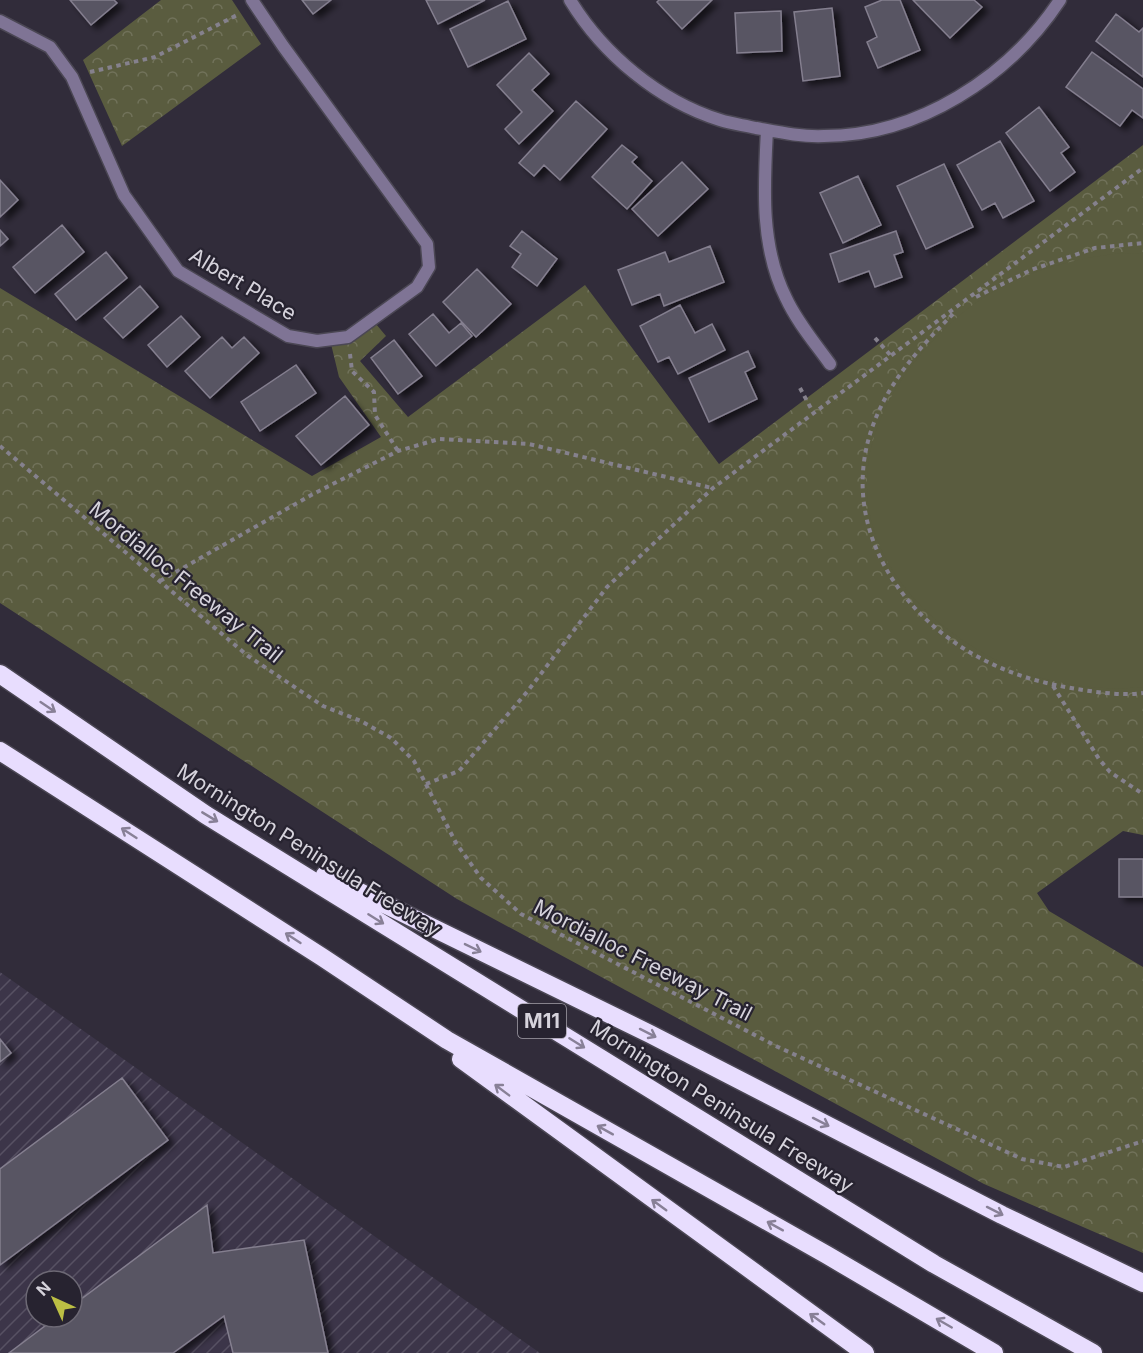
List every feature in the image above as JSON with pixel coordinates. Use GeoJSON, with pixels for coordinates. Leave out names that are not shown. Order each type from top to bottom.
{"type":"FeatureCollection","features":[{"type":"Feature","properties":{"kind":"highway","name":"Mornington Peninsula Freeway"},"geometry":{"type":"LineString","coordinates":[[0,674],[206,815],[934,1264],[1093,1353]]}},
{"type":"Feature","properties":{"kind":"highway"},"geometry":{"type":"LineString","coordinates":[[0,751],[322,957],[447,1040],[994,1353]]}},
{"type":"Feature","properties":{"kind":"highway"},"geometry":{"type":"LineString","coordinates":[[232,830],[650,1034],[1002,1215],[1143,1283]]}},
{"type":"Feature","properties":{"kind":"highway"},"geometry":{"type":"LineString","coordinates":[[322,957],[865,1353]]}},
{"type":"Feature","properties":{"kind":"street"},"geometry":{"type":"LineString","coordinates":[[570,0],[599,40],[630,69],[685,106],[720,121],[796,135],[825,136],[865,132],[898,123],[930,112],[963,95],[1022,48],[1047,20],[1060,0]]}},
{"type":"Feature","properties":{"kind":"street","name":"Albert Place"},"geometry":{"type":"LineString","coordinates":[[0,21],[50,47],[72,76],[124,195],[178,271],[288,336],[317,341],[348,337],[417,287],[429,267],[428,244],[254,3]]}},
{"type":"Feature","properties":{"kind":"street"},"geometry":{"type":"LineString","coordinates":[[767,130],[765,212],[776,273],[786,298],[830,364]]}},
{"type":"Feature","properties":{"kind":"path"},"geometry":{"type":"LineString","coordinates":[[72,76],[155,57],[254,3]]}},
{"type":"Feature","properties":{"kind":"path"},"geometry":{"type":"LineString","coordinates":[[426,784],[459,771],[527,692],[607,587],[712,488],[892,357],[1143,168]]}},
{"type":"Feature","properties":{"kind":"path"},"geometry":{"type":"LineString","coordinates":[[1143,243],[1095,248],[1031,270],[964,303],[923,344],[903,369],[885,400],[872,428],[865,458],[863,487],[866,518],[873,546],[889,573],[909,601],[928,621],[956,642],[987,662],[1023,676],[1092,692],[1143,693]]}},
{"type":"Feature","properties":{"kind":"path"},"geometry":{"type":"LineString","coordinates":[[348,337],[352,371],[374,392],[375,415],[398,451]]}},
{"type":"Feature","properties":{"kind":"path"},"geometry":{"type":"LineString","coordinates":[[874,338],[892,357]]}},
{"type":"Feature","properties":{"kind":"path"},"geometry":{"type":"LineString","coordinates":[[800,388],[814,414]]}},
{"type":"Feature","properties":{"kind":"path"},"geometry":{"type":"LineString","coordinates":[[160,581],[313,494],[398,451],[439,439],[529,444],[712,488]]}},
{"type":"Feature","properties":{"kind":"path","name":"Mordialloc Freeway Trail"},"geometry":{"type":"LineString","coordinates":[[0,446],[248,657],[323,706],[361,721],[391,738],[414,761],[456,843],[481,878],[521,914],[778,1047],[1022,1159],[1064,1167],[1143,1141]]}},
{"type":"Feature","properties":{"kind":"path"},"geometry":{"type":"LineString","coordinates":[[1053,684],[1099,759],[1110,772],[1143,794]]}},
{"type":"Feature","properties":{"kind":"shaded area"},"geometry":{"type":"Polygon","coordinates":[[[0,972],[540,1353],[0,1353],[0,972]]]}},
{"type":"Feature","properties":{"kind":"green space"},"geometry":{"type":"Polygon","coordinates":[[[161,0],[232,0],[261,44],[122,146],[83,60],[161,0]]]}},
{"type":"Feature","properties":{"kind":"green space"},"geometry":{"type":"Polygon","coordinates":[[[1143,145],[1143,835],[1123,831],[1037,893],[1049,911],[1143,967],[1143,1253],[984,1184],[457,899],[0,603],[0,288],[312,476],[381,437],[339,377],[331,344],[376,324],[386,336],[360,361],[408,417],[585,285],[719,464],[1143,145]]]}},
{"type":"Feature","properties":{"kind":"green space"},"geometry":{"type":"Polygon","coordinates":[[[1123,253],[1143,254],[1143,687],[1098,688],[1053,681],[989,657],[933,617],[904,587],[883,553],[871,518],[867,481],[873,442],[888,403],[913,364],[957,318],[996,290],[1023,277],[1065,263],[1123,253]]]}},
{"type":"Feature","properties":{"kind":"building"},"geometry":{"type":"Polygon","coordinates":[[[70,0],[114,0],[117,3],[91,25],[70,0]]]}},
{"type":"Feature","properties":{"kind":"building"},"geometry":{"type":"Polygon","coordinates":[[[302,0],[331,0],[313,14],[302,0]]]}},
{"type":"Feature","properties":{"kind":"building"},"geometry":{"type":"Polygon","coordinates":[[[426,0],[485,0],[438,24],[426,0]]]}},
{"type":"Feature","properties":{"kind":"building"},"geometry":{"type":"Polygon","coordinates":[[[659,0],[712,0],[682,29],[657,2],[659,0]]]}},
{"type":"Feature","properties":{"kind":"building"},"geometry":{"type":"Polygon","coordinates":[[[882,0],[900,0],[920,50],[878,68],[867,42],[877,37],[865,7],[882,0]]]}},
{"type":"Feature","properties":{"kind":"building"},"geometry":{"type":"Polygon","coordinates":[[[913,0],[974,0],[982,7],[950,38],[913,0]]]}},
{"type":"Feature","properties":{"kind":"building"},"geometry":{"type":"Polygon","coordinates":[[[508,1],[526,39],[468,67],[450,29],[508,1]]]}},
{"type":"Feature","properties":{"kind":"building"},"geometry":{"type":"Polygon","coordinates":[[[832,8],[840,76],[803,81],[794,12],[832,8]]]}},
{"type":"Feature","properties":{"kind":"building"},"geometry":{"type":"Polygon","coordinates":[[[781,11],[782,51],[737,53],[735,13],[781,11]]]}},
{"type":"Feature","properties":{"kind":"building"},"geometry":{"type":"Polygon","coordinates":[[[1116,14],[1139,32],[1143,28],[1143,77],[1096,41],[1116,14]]]}},
{"type":"Feature","properties":{"kind":"building"},"geometry":{"type":"Polygon","coordinates":[[[1092,52],[1143,89],[1143,118],[1132,110],[1120,126],[1066,87],[1092,52]]]}},
{"type":"Feature","properties":{"kind":"building"},"geometry":{"type":"Polygon","coordinates":[[[529,53],[549,74],[532,90],[553,111],[519,144],[505,129],[522,112],[497,85],[529,53]]]}},
{"type":"Feature","properties":{"kind":"building"},"geometry":{"type":"Polygon","coordinates":[[[576,101],[607,129],[560,180],[544,165],[534,176],[519,163],[576,101]]]}},
{"type":"Feature","properties":{"kind":"building"},"geometry":{"type":"Polygon","coordinates":[[[1039,107],[1069,147],[1061,153],[1075,172],[1050,191],[1006,133],[1039,107]]]}},
{"type":"Feature","properties":{"kind":"building"},"geometry":{"type":"Polygon","coordinates":[[[1000,141],[1034,201],[1003,218],[995,203],[982,210],[957,165],[1000,141]]]}},
{"type":"Feature","properties":{"kind":"building"},"geometry":{"type":"Polygon","coordinates":[[[622,145],[637,157],[632,162],[652,181],[627,209],[592,177],[622,145]]]}},
{"type":"Feature","properties":{"kind":"building"},"geometry":{"type":"Polygon","coordinates":[[[682,162],[708,189],[658,236],[632,209],[682,162]]]}},
{"type":"Feature","properties":{"kind":"building"},"geometry":{"type":"Polygon","coordinates":[[[944,164],[973,227],[926,249],[897,186],[944,164]]]}},
{"type":"Feature","properties":{"kind":"building"},"geometry":{"type":"Polygon","coordinates":[[[858,176],[881,225],[843,243],[820,193],[858,176]]]}},
{"type":"Feature","properties":{"kind":"building"},"geometry":{"type":"Polygon","coordinates":[[[0,180],[18,200],[0,217],[0,180]]]}},
{"type":"Feature","properties":{"kind":"building"},"geometry":{"type":"Polygon","coordinates":[[[62,225],[84,252],[35,293],[13,267],[62,225]]]}},
{"type":"Feature","properties":{"kind":"building"},"geometry":{"type":"Polygon","coordinates":[[[0,230],[8,239],[0,246],[0,230]]]}},
{"type":"Feature","properties":{"kind":"building"},"geometry":{"type":"Polygon","coordinates":[[[522,231],[557,259],[537,286],[512,267],[521,254],[510,246],[522,231]]]}},
{"type":"Feature","properties":{"kind":"building"},"geometry":{"type":"Polygon","coordinates":[[[896,231],[903,252],[894,255],[902,277],[875,287],[869,271],[839,282],[830,254],[896,231]]]}},
{"type":"Feature","properties":{"kind":"building"},"geometry":{"type":"Polygon","coordinates":[[[710,246],[724,282],[664,306],[660,294],[632,305],[618,270],[665,252],[669,262],[710,246]]]}},
{"type":"Feature","properties":{"kind":"building"},"geometry":{"type":"Polygon","coordinates":[[[106,252],[127,278],[76,320],[55,294],[106,252]]]}},
{"type":"Feature","properties":{"kind":"building"},"geometry":{"type":"Polygon","coordinates":[[[477,269],[511,304],[476,337],[443,302],[477,269]]]}},
{"type":"Feature","properties":{"kind":"building"},"geometry":{"type":"Polygon","coordinates":[[[140,286],[158,307],[123,338],[104,318],[140,286]]]}},
{"type":"Feature","properties":{"kind":"building"},"geometry":{"type":"Polygon","coordinates":[[[680,305],[695,333],[712,324],[725,350],[678,374],[669,357],[658,362],[640,326],[680,305]]]}},
{"type":"Feature","properties":{"kind":"building"},"geometry":{"type":"Polygon","coordinates":[[[433,314],[449,333],[461,323],[472,336],[436,366],[409,334],[433,314]]]}},
{"type":"Feature","properties":{"kind":"building"},"geometry":{"type":"Polygon","coordinates":[[[181,316],[200,337],[167,367],[148,345],[181,316]]]}},
{"type":"Feature","properties":{"kind":"building"},"geometry":{"type":"Polygon","coordinates":[[[222,337],[232,348],[244,337],[259,353],[210,398],[185,371],[222,337]]]}},
{"type":"Feature","properties":{"kind":"building"},"geometry":{"type":"Polygon","coordinates":[[[394,340],[422,376],[398,394],[371,358],[394,340]]]}},
{"type":"Feature","properties":{"kind":"building"},"geometry":{"type":"Polygon","coordinates":[[[748,351],[755,367],[745,372],[757,399],[709,422],[689,378],[748,351]]]}},
{"type":"Feature","properties":{"kind":"building"},"geometry":{"type":"Polygon","coordinates":[[[296,365],[316,393],[260,431],[241,402],[296,365]]]}},
{"type":"Feature","properties":{"kind":"building"},"geometry":{"type":"Polygon","coordinates":[[[345,396],[369,425],[321,465],[296,436],[345,396]]]}},
{"type":"Feature","properties":{"kind":"building"},"geometry":{"type":"Polygon","coordinates":[[[1119,859],[1143,859],[1143,897],[1119,897],[1119,859]]]}},
{"type":"Feature","properties":{"kind":"building"},"geometry":{"type":"Polygon","coordinates":[[[0,1039],[11,1053],[0,1062],[0,1039]]]}},
{"type":"Feature","properties":{"kind":"building"},"geometry":{"type":"Polygon","coordinates":[[[122,1078],[168,1140],[0,1265],[0,1169],[122,1078]]]}},
{"type":"Feature","properties":{"kind":"building"},"geometry":{"type":"Polygon","coordinates":[[[207,1205],[213,1253],[304,1240],[328,1353],[233,1353],[224,1316],[173,1353],[9,1353],[41,1329],[84,1329],[84,1297],[207,1205]]]}}]}
